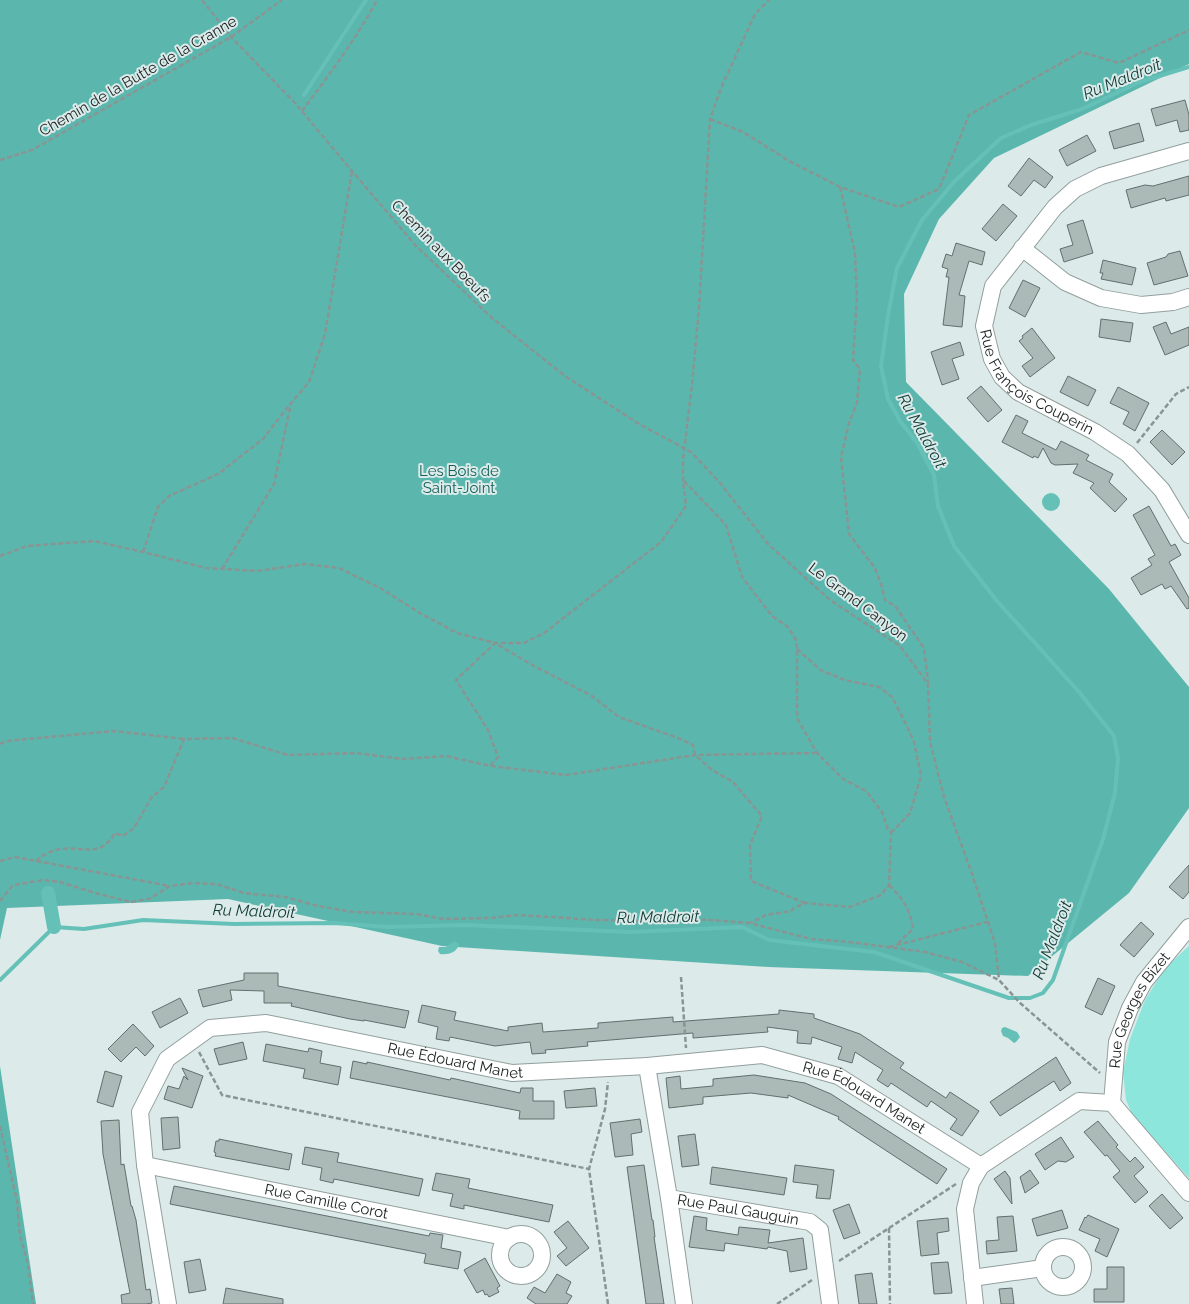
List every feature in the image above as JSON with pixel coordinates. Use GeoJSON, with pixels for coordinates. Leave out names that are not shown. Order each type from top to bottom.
{"type":"FeatureCollection","features":[{"type":"Feature","properties":{"kind":"street","name":"Rue François Couperin"},"geometry":{"type":"LineString","coordinates":[[1189,151],[1100,176],[1075,189],[1055,207],[993,286],[984,326],[992,359],[1002,377],[1018,392],[1095,432],[1128,454],[1162,490],[1189,535]]}},
{"type":"Feature","properties":{"kind":"street"},"geometry":{"type":"LineString","coordinates":[[1022,248],[1065,282],[1101,298],[1141,305],[1172,302],[1189,297]]}},
{"type":"Feature","properties":{"kind":"street","name":"Rue Georges Bizet"},"geometry":{"type":"LineString","coordinates":[[1112,1103],[1117,1042],[1130,1008],[1144,982],[1189,927]]}},
{"type":"Feature","properties":{"kind":"street","name":"Rue Édouard Manet"},"geometry":{"type":"LineString","coordinates":[[168,1304],[145,1165],[140,1112],[167,1059],[210,1028],[266,1023],[512,1073],[647,1066],[762,1056],[838,1076],[981,1166]]}},
{"type":"Feature","properties":{"kind":"street","name":"Rue Paul Gauguin"},"geometry":{"type":"LineString","coordinates":[[647,1066],[684,1304]]}},
{"type":"Feature","properties":{"kind":"street"},"geometry":{"type":"LineString","coordinates":[[975,1304],[964,1209],[971,1183],[981,1166],[1079,1101],[1112,1103],[1189,1193]]}},
{"type":"Feature","properties":{"kind":"street","name":"Rue Camille Corot"},"geometry":{"type":"LineString","coordinates":[[145,1165],[509,1238]]}},
{"type":"Feature","properties":{"kind":"street","name":"Rue Paul Gauguin"},"geometry":{"type":"LineString","coordinates":[[669,1198],[810,1222],[820,1230],[830,1304]]}},
{"type":"Feature","properties":{"kind":"street"},"geometry":{"type":"LineString","coordinates":[[972,1278],[1043,1268]]}},
{"type":"Feature","properties":{"kind":"path","name":"Chemin aux Boeufs"},"geometry":{"type":"LineString","coordinates":[[202,0],[231,37],[302,111],[416,246],[492,318],[565,376],[639,424],[685,449]]}},
{"type":"Feature","properties":{"kind":"path","name":"Chemin de la Butte de la Cranne"},"geometry":{"type":"LineString","coordinates":[[0,160],[32,150],[231,37],[282,0]]}},
{"type":"Feature","properties":{"kind":"path"},"geometry":{"type":"LineString","coordinates":[[302,111],[347,49],[378,0]]}},
{"type":"Feature","properties":{"kind":"path"},"geometry":{"type":"LineString","coordinates":[[0,556],[27,546],[94,541],[206,568],[258,571],[305,564],[339,568],[380,588],[457,634],[495,643],[524,643],[544,633],[661,542],[686,506],[683,460],[699,308],[710,119],[721,88],[755,14],[769,0]]}},
{"type":"Feature","properties":{"kind":"path"},"geometry":{"type":"LineString","coordinates":[[710,119],[743,132],[791,162],[840,187],[899,207],[939,189],[969,115],[1081,52],[1119,63],[1189,30]]}},
{"type":"Feature","properties":{"kind":"path"},"geometry":{"type":"LineString","coordinates":[[143,552],[158,507],[169,496],[218,474],[263,439],[309,382],[325,334],[352,171]]}},
{"type":"Feature","properties":{"kind":"path"},"geometry":{"type":"LineString","coordinates":[[840,187],[855,253],[857,297],[853,360],[860,369],[857,403],[849,423],[842,457],[849,534],[875,568],[885,600],[895,606],[924,648],[932,751],[944,797],[995,943],[999,980]]}},
{"type":"Feature","properties":{"kind":"path"},"geometry":{"type":"LineString","coordinates":[[1128,454],[1176,394],[1189,387]]}},
{"type":"Feature","properties":{"kind":"path"},"geometry":{"type":"LineString","coordinates":[[222,569],[274,484],[291,403]]}},
{"type":"Feature","properties":{"kind":"path","name":"Le Grand Canyon"},"geometry":{"type":"LineString","coordinates":[[685,449],[691,452],[720,483],[768,544],[830,600],[900,646],[928,684]]}},
{"type":"Feature","properties":{"kind":"path"},"geometry":{"type":"LineString","coordinates":[[683,480],[726,525],[742,578],[772,616],[788,627],[796,640],[797,718],[817,753],[843,779],[866,791],[882,812],[888,830],[891,832]]}},
{"type":"Feature","properties":{"kind":"path"},"geometry":{"type":"LineString","coordinates":[[495,643],[592,696],[619,717],[693,745],[695,754],[712,770],[733,782],[762,816],[750,845],[751,882],[805,904],[850,906],[881,895],[889,885],[891,832],[910,813],[921,776],[914,742],[892,697],[879,687],[845,680],[822,671],[797,649]]}},
{"type":"Feature","properties":{"kind":"path"},"geometry":{"type":"LineString","coordinates":[[490,766],[498,757],[488,730],[456,680],[495,643]]}},
{"type":"Feature","properties":{"kind":"path"},"geometry":{"type":"LineString","coordinates":[[0,744],[6,741],[114,731],[184,739],[232,738],[288,755],[356,754],[403,759],[446,756],[490,766],[566,775],[695,754],[817,753]]}},
{"type":"Feature","properties":{"kind":"path"},"geometry":{"type":"LineString","coordinates":[[36,861],[45,854],[61,849],[96,850],[111,840],[115,833],[123,836],[134,828],[151,798],[164,787],[184,739]]}},
{"type":"Feature","properties":{"kind":"path"},"geometry":{"type":"LineString","coordinates":[[0,861],[15,857],[170,886],[193,883],[216,884],[244,893],[285,897],[318,906],[353,912],[416,914],[444,919],[518,916],[641,921],[682,919],[749,923],[811,939],[925,952],[962,962],[999,980],[1019,1002],[1100,1074],[1115,1071]]}},
{"type":"Feature","properties":{"kind":"path"},"geometry":{"type":"LineString","coordinates":[[0,901],[13,885],[44,880],[60,882],[131,902],[148,899],[170,886]]}},
{"type":"Feature","properties":{"kind":"path"},"geometry":{"type":"LineString","coordinates":[[889,885],[901,898],[911,917],[913,929],[895,945]]}},
{"type":"Feature","properties":{"kind":"path"},"geometry":{"type":"LineString","coordinates":[[749,923],[766,915],[791,911],[805,904]]}},
{"type":"Feature","properties":{"kind":"path"},"geometry":{"type":"LineString","coordinates":[[887,947],[988,922]]}},
{"type":"Feature","properties":{"kind":"path"},"geometry":{"type":"LineString","coordinates":[[681,977],[687,1062]]}},
{"type":"Feature","properties":{"kind":"path"},"geometry":{"type":"LineString","coordinates":[[193,1041],[222,1095],[589,1169]]}},
{"type":"Feature","properties":{"kind":"path"},"geometry":{"type":"LineString","coordinates":[[608,1304],[589,1169],[605,1109],[610,1068]]}},
{"type":"Feature","properties":{"kind":"path"},"geometry":{"type":"LineString","coordinates":[[0,1126],[17,1201],[20,1236],[28,1264],[33,1304]]}},
{"type":"Feature","properties":{"kind":"path"},"geometry":{"type":"LineString","coordinates":[[777,1304],[958,1183],[963,1181],[971,1183]]}},
{"type":"Feature","properties":{"kind":"path"},"geometry":{"type":"LineString","coordinates":[[889,1228],[890,1304]]}},
{"type":"Feature","properties":{"kind":"shaded area"},"geometry":{"type":"Polygon","coordinates":[[[1051,493],[1057,496],[1060,502],[1057,508],[1051,511],[1045,508],[1042,502],[1045,496],[1051,493]]]}},
{"type":"Feature","properties":{"kind":"shaded area"},"geometry":{"type":"Polygon","coordinates":[[[454,941],[459,945],[454,952],[440,954],[438,951],[439,947],[446,947],[454,941]]]}},
{"type":"Feature","properties":{"kind":"shaded area"},"geometry":{"type":"Polygon","coordinates":[[[1189,946],[1189,1178],[1132,1114],[1126,1100],[1123,1072],[1130,1039],[1145,1000],[1165,968],[1189,946]]]}},
{"type":"Feature","properties":{"kind":"shaded area"},"geometry":{"type":"Polygon","coordinates":[[[1005,1027],[1017,1032],[1020,1037],[1016,1042],[1014,1043],[1003,1036],[1001,1031],[1005,1027]]]}},
{"type":"Feature","properties":{"kind":"green space","name":"Les Bois de Saint-Joint"},"geometry":{"type":"Polygon","coordinates":[[[0,0],[1189,0],[1189,64],[994,158],[939,219],[904,294],[906,382],[1109,589],[1189,687],[1189,808],[1129,893],[1028,976],[768,967],[442,946],[228,899],[7,908],[0,940],[0,0]]]}},
{"type":"Feature","properties":{"kind":"green space"},"geometry":{"type":"Polygon","coordinates":[[[0,1066],[36,1304],[0,1304],[0,1066]]]}},
{"type":"Feature","properties":{"kind":"building"},"geometry":{"type":"Polygon","coordinates":[[[1185,100],[1189,115],[1189,130],[1180,132],[1177,120],[1156,126],[1151,109],[1185,100]]]}},
{"type":"Feature","properties":{"kind":"building"},"geometry":{"type":"Polygon","coordinates":[[[1139,123],[1144,141],[1114,149],[1109,132],[1139,123]]]}},
{"type":"Feature","properties":{"kind":"building"},"geometry":{"type":"Polygon","coordinates":[[[1087,135],[1096,151],[1067,166],[1059,150],[1087,135]]]}},
{"type":"Feature","properties":{"kind":"building"},"geometry":{"type":"Polygon","coordinates":[[[1029,158],[1053,177],[1045,188],[1034,180],[1021,196],[1008,186],[1029,158]]]}},
{"type":"Feature","properties":{"kind":"building"},"geometry":{"type":"Polygon","coordinates":[[[1189,176],[1189,195],[1166,201],[1165,198],[1131,208],[1126,190],[1145,185],[1153,186],[1189,176]]]}},
{"type":"Feature","properties":{"kind":"building"},"geometry":{"type":"Polygon","coordinates":[[[1003,204],[1017,216],[996,241],[982,229],[1003,204]]]}},
{"type":"Feature","properties":{"kind":"building"},"geometry":{"type":"Polygon","coordinates":[[[1083,220],[1093,253],[1064,262],[1060,249],[1073,245],[1067,225],[1083,220]]]}},
{"type":"Feature","properties":{"kind":"building"},"geometry":{"type":"Polygon","coordinates":[[[956,243],[985,252],[982,265],[969,261],[959,295],[965,296],[962,327],[943,325],[949,277],[946,277],[948,269],[942,267],[946,254],[952,256],[956,243]]]}},
{"type":"Feature","properties":{"kind":"building"},"geometry":{"type":"Polygon","coordinates":[[[1180,251],[1188,276],[1154,285],[1147,263],[1180,251]]]}},
{"type":"Feature","properties":{"kind":"building"},"geometry":{"type":"Polygon","coordinates":[[[1103,260],[1136,268],[1132,285],[1101,279],[1103,273],[1100,273],[1103,260]]]}},
{"type":"Feature","properties":{"kind":"building"},"geometry":{"type":"Polygon","coordinates":[[[1023,280],[1040,288],[1025,317],[1009,308],[1023,280]]]}},
{"type":"Feature","properties":{"kind":"building"},"geometry":{"type":"Polygon","coordinates":[[[1101,319],[1133,323],[1130,342],[1099,337],[1101,319]]]}},
{"type":"Feature","properties":{"kind":"building"},"geometry":{"type":"Polygon","coordinates":[[[1166,322],[1171,334],[1189,327],[1189,345],[1165,355],[1153,327],[1166,322]]]}},
{"type":"Feature","properties":{"kind":"building"},"geometry":{"type":"Polygon","coordinates":[[[1032,328],[1055,358],[1030,377],[1022,366],[1033,358],[1019,341],[1032,328]]]}},
{"type":"Feature","properties":{"kind":"building"},"geometry":{"type":"Polygon","coordinates":[[[960,342],[964,355],[952,359],[959,379],[942,385],[931,352],[960,342]]]}},
{"type":"Feature","properties":{"kind":"building"},"geometry":{"type":"Polygon","coordinates":[[[1068,376],[1096,390],[1088,406],[1060,392],[1068,376]]]}},
{"type":"Feature","properties":{"kind":"building"},"geometry":{"type":"Polygon","coordinates":[[[981,386],[1002,410],[988,422],[967,398],[981,386]]]}},
{"type":"Feature","properties":{"kind":"building"},"geometry":{"type":"Polygon","coordinates":[[[1118,387],[1149,403],[1135,431],[1123,424],[1129,412],[1110,403],[1118,387]]]}},
{"type":"Feature","properties":{"kind":"building"},"geometry":{"type":"Polygon","coordinates":[[[1016,415],[1028,421],[1022,433],[1056,450],[1061,441],[1089,455],[1086,460],[1113,474],[1109,482],[1127,499],[1115,512],[1090,488],[1094,483],[1073,473],[1078,464],[1055,465],[1051,463],[1043,448],[1038,458],[1034,456],[1033,458],[1002,442],[1016,415]]]}},
{"type":"Feature","properties":{"kind":"building"},"geometry":{"type":"Polygon","coordinates":[[[1162,430],[1185,452],[1172,465],[1150,442],[1162,430]]]}},
{"type":"Feature","properties":{"kind":"building"},"geometry":{"type":"Polygon","coordinates":[[[1149,506],[1171,546],[1175,544],[1181,555],[1169,562],[1189,598],[1189,608],[1187,609],[1171,586],[1165,589],[1162,584],[1141,595],[1131,578],[1152,565],[1148,559],[1155,555],[1133,515],[1149,506]]]}},
{"type":"Feature","properties":{"kind":"building"},"geometry":{"type":"Polygon","coordinates":[[[1189,865],[1189,892],[1183,899],[1169,887],[1189,865]]]}},
{"type":"Feature","properties":{"kind":"building"},"geometry":{"type":"Polygon","coordinates":[[[1141,922],[1154,934],[1134,957],[1120,945],[1141,922]]]}},
{"type":"Feature","properties":{"kind":"building"},"geometry":{"type":"Polygon","coordinates":[[[244,973],[278,973],[278,986],[409,1011],[405,1028],[350,1019],[291,1006],[292,1003],[264,1003],[264,991],[230,990],[232,1000],[203,1007],[198,990],[244,980],[244,973]]]}},
{"type":"Feature","properties":{"kind":"building"},"geometry":{"type":"Polygon","coordinates":[[[1098,978],[1115,986],[1102,1015],[1085,1007],[1098,978]]]}},
{"type":"Feature","properties":{"kind":"building"},"geometry":{"type":"Polygon","coordinates":[[[180,998],[188,1013],[160,1028],[152,1012],[180,998]]]}},
{"type":"Feature","properties":{"kind":"building"},"geometry":{"type":"Polygon","coordinates":[[[422,1005],[456,1012],[454,1020],[508,1031],[508,1027],[542,1023],[543,1032],[598,1028],[598,1023],[673,1017],[673,1022],[779,1014],[779,1010],[814,1014],[814,1018],[860,1034],[904,1063],[900,1068],[946,1098],[950,1092],[979,1111],[962,1136],[950,1129],[957,1119],[931,1101],[927,1107],[891,1083],[888,1087],[877,1080],[883,1070],[855,1052],[852,1063],[838,1059],[842,1047],[812,1037],[811,1044],[797,1043],[798,1031],[767,1027],[768,1032],[693,1038],[693,1033],[587,1042],[588,1046],[545,1050],[546,1053],[532,1054],[530,1042],[495,1046],[450,1037],[449,1041],[436,1039],[438,1027],[418,1022],[422,1005]]]}},
{"type":"Feature","properties":{"kind":"building"},"geometry":{"type":"Polygon","coordinates":[[[133,1024],[154,1046],[145,1056],[136,1047],[121,1062],[108,1049],[133,1024]]]}},
{"type":"Feature","properties":{"kind":"building"},"geometry":{"type":"Polygon","coordinates":[[[243,1042],[247,1059],[219,1065],[214,1049],[243,1042]]]}},
{"type":"Feature","properties":{"kind":"building"},"geometry":{"type":"Polygon","coordinates":[[[266,1044],[308,1052],[309,1048],[322,1051],[320,1063],[341,1067],[338,1085],[303,1078],[305,1069],[263,1061],[266,1044]]]}},
{"type":"Feature","properties":{"kind":"building"},"geometry":{"type":"Polygon","coordinates":[[[1056,1057],[1071,1083],[1060,1091],[1054,1081],[1000,1116],[990,1102],[1056,1057]]]}},
{"type":"Feature","properties":{"kind":"building"},"geometry":{"type":"Polygon","coordinates":[[[353,1061],[367,1064],[367,1062],[450,1080],[451,1078],[520,1093],[521,1088],[533,1088],[533,1101],[554,1101],[554,1119],[519,1119],[520,1111],[350,1078],[353,1061]]]}},
{"type":"Feature","properties":{"kind":"building"},"geometry":{"type":"Polygon","coordinates":[[[182,1068],[203,1076],[192,1108],[164,1099],[168,1086],[179,1089],[184,1076],[188,1080],[182,1068]]]}},
{"type":"Feature","properties":{"kind":"building"},"geometry":{"type":"Polygon","coordinates":[[[105,1071],[122,1076],[113,1107],[97,1102],[105,1071]]]}},
{"type":"Feature","properties":{"kind":"building"},"geometry":{"type":"Polygon","coordinates":[[[754,1075],[805,1083],[831,1094],[947,1169],[937,1184],[838,1119],[839,1117],[788,1095],[788,1098],[751,1093],[703,1097],[703,1104],[669,1108],[666,1078],[680,1076],[681,1089],[713,1086],[713,1079],[754,1075]]]}},
{"type":"Feature","properties":{"kind":"building"},"geometry":{"type":"Polygon","coordinates":[[[595,1088],[597,1106],[566,1108],[564,1091],[595,1088]]]}},
{"type":"Feature","properties":{"kind":"building"},"geometry":{"type":"Polygon","coordinates":[[[178,1117],[180,1148],[163,1150],[161,1118],[178,1117]]]}},
{"type":"Feature","properties":{"kind":"building"},"geometry":{"type":"Polygon","coordinates":[[[640,1119],[642,1132],[631,1134],[633,1155],[615,1157],[610,1123],[640,1119]]]}},
{"type":"Feature","properties":{"kind":"building"},"geometry":{"type":"Polygon","coordinates":[[[119,1120],[121,1165],[124,1164],[131,1206],[136,1220],[146,1290],[150,1289],[152,1303],[146,1304],[122,1304],[121,1295],[130,1293],[103,1154],[101,1121],[119,1120]]]}},
{"type":"Feature","properties":{"kind":"building"},"geometry":{"type":"Polygon","coordinates":[[[1098,1121],[1118,1145],[1116,1147],[1130,1162],[1135,1157],[1144,1167],[1134,1176],[1148,1192],[1135,1203],[1113,1177],[1120,1171],[1084,1132],[1098,1121]]]}},
{"type":"Feature","properties":{"kind":"building"},"geometry":{"type":"Polygon","coordinates":[[[695,1134],[699,1165],[682,1167],[678,1136],[695,1134]]]}},
{"type":"Feature","properties":{"kind":"building"},"geometry":{"type":"Polygon","coordinates":[[[1061,1137],[1074,1157],[1066,1162],[1058,1161],[1045,1170],[1035,1154],[1061,1137]]]}},
{"type":"Feature","properties":{"kind":"building"},"geometry":{"type":"Polygon","coordinates":[[[219,1139],[292,1154],[289,1170],[215,1156],[216,1141],[219,1141],[219,1139]]]}},
{"type":"Feature","properties":{"kind":"building"},"geometry":{"type":"Polygon","coordinates":[[[305,1147],[339,1153],[337,1162],[423,1179],[419,1196],[334,1179],[333,1183],[320,1180],[322,1168],[302,1164],[305,1147]]]}},
{"type":"Feature","properties":{"kind":"building"},"geometry":{"type":"Polygon","coordinates":[[[644,1165],[664,1304],[646,1304],[627,1167],[644,1165]]]}},
{"type":"Feature","properties":{"kind":"building"},"geometry":{"type":"Polygon","coordinates":[[[795,1165],[834,1170],[830,1199],[816,1198],[818,1185],[793,1182],[795,1165]]]}},
{"type":"Feature","properties":{"kind":"building"},"geometry":{"type":"Polygon","coordinates":[[[712,1167],[787,1178],[784,1195],[710,1184],[712,1167]]]}},
{"type":"Feature","properties":{"kind":"building"},"geometry":{"type":"Polygon","coordinates":[[[1030,1170],[1039,1183],[1025,1193],[1020,1177],[1030,1170]]]}},
{"type":"Feature","properties":{"kind":"building"},"geometry":{"type":"Polygon","coordinates":[[[1005,1171],[1010,1178],[1012,1204],[994,1179],[1005,1171]]]}},
{"type":"Feature","properties":{"kind":"building"},"geometry":{"type":"Polygon","coordinates":[[[436,1173],[470,1179],[468,1188],[553,1205],[549,1222],[464,1205],[464,1209],[450,1206],[453,1194],[432,1190],[436,1173]]]}},
{"type":"Feature","properties":{"kind":"building"},"geometry":{"type":"Polygon","coordinates":[[[174,1186],[429,1236],[430,1233],[443,1235],[441,1248],[461,1252],[458,1269],[424,1263],[426,1254],[170,1204],[174,1186]]]}},
{"type":"Feature","properties":{"kind":"building"},"geometry":{"type":"Polygon","coordinates":[[[1162,1194],[1183,1218],[1170,1229],[1149,1206],[1162,1194]]]}},
{"type":"Feature","properties":{"kind":"building"},"geometry":{"type":"Polygon","coordinates":[[[849,1204],[860,1233],[844,1239],[833,1210],[849,1204]]]}},
{"type":"Feature","properties":{"kind":"building"},"geometry":{"type":"Polygon","coordinates":[[[1062,1210],[1068,1228],[1037,1236],[1032,1219],[1062,1210]]]}},
{"type":"Feature","properties":{"kind":"building"},"geometry":{"type":"Polygon","coordinates":[[[1088,1215],[1119,1229],[1107,1257],[1095,1251],[1100,1239],[1079,1230],[1085,1217],[1088,1215]]]}},
{"type":"Feature","properties":{"kind":"building"},"geometry":{"type":"Polygon","coordinates":[[[694,1216],[707,1218],[706,1230],[738,1235],[739,1227],[770,1230],[768,1243],[803,1238],[807,1269],[790,1272],[787,1251],[768,1247],[767,1249],[725,1243],[724,1251],[689,1247],[694,1216]]]}},
{"type":"Feature","properties":{"kind":"building"},"geometry":{"type":"Polygon","coordinates":[[[1013,1216],[1017,1251],[987,1254],[986,1241],[999,1240],[997,1217],[1013,1216]]]}},
{"type":"Feature","properties":{"kind":"building"},"geometry":{"type":"Polygon","coordinates":[[[948,1218],[949,1231],[937,1233],[939,1254],[921,1256],[917,1221],[948,1218]]]}},
{"type":"Feature","properties":{"kind":"building"},"geometry":{"type":"Polygon","coordinates":[[[568,1221],[589,1248],[566,1266],[557,1256],[567,1248],[554,1232],[568,1221]]]}},
{"type":"Feature","properties":{"kind":"building"},"geometry":{"type":"Polygon","coordinates":[[[485,1258],[500,1286],[497,1288],[499,1292],[489,1297],[487,1294],[485,1295],[483,1290],[477,1293],[464,1270],[485,1258]]]}},
{"type":"Feature","properties":{"kind":"building"},"geometry":{"type":"Polygon","coordinates":[[[200,1259],[206,1290],[189,1293],[184,1262],[200,1259]]]}},
{"type":"Feature","properties":{"kind":"building"},"geometry":{"type":"Polygon","coordinates":[[[948,1262],[952,1293],[934,1294],[931,1263],[948,1262]]]}},
{"type":"Feature","properties":{"kind":"building"},"geometry":{"type":"Polygon","coordinates":[[[1107,1267],[1124,1267],[1124,1302],[1094,1302],[1094,1289],[1107,1289],[1107,1267]]]}},
{"type":"Feature","properties":{"kind":"building"},"geometry":{"type":"Polygon","coordinates":[[[872,1273],[877,1304],[859,1304],[855,1275],[872,1273]]]}},
{"type":"Feature","properties":{"kind":"building"},"geometry":{"type":"Polygon","coordinates":[[[557,1274],[571,1282],[566,1293],[572,1296],[567,1304],[536,1304],[527,1298],[534,1287],[545,1293],[557,1274]]]}},
{"type":"Feature","properties":{"kind":"building"},"geometry":{"type":"Polygon","coordinates":[[[226,1288],[283,1299],[283,1304],[223,1304],[226,1288]]]}},
{"type":"Feature","properties":{"kind":"building"},"geometry":{"type":"Polygon","coordinates":[[[1012,1288],[1014,1304],[1001,1304],[999,1289],[1012,1288]]]}},
{"type":"Feature","properties":{"kind":"waterway"},"geometry":{"type":"LineString","coordinates":[[304,95],[366,0]]}},
{"type":"Feature","properties":{"kind":"waterway","name":"Ru Maldroit"},"geometry":{"type":"LineString","coordinates":[[0,980],[54,927],[84,929],[143,920],[234,924],[334,923],[388,927],[465,925],[630,932],[742,927],[769,940],[874,952],[1009,998],[1030,998],[1043,993],[1053,980],[1103,839],[1115,793],[1118,758],[1114,736],[1079,692],[997,601],[954,546],[938,506],[934,475],[918,444],[900,421],[888,399],[881,366],[888,316],[897,268],[922,220],[954,182],[1001,138],[1031,125],[1082,109],[1140,82],[1189,67]]}},
{"type":"Feature","properties":{"kind":"waterway"},"geometry":{"type":"LineString","coordinates":[[48,893],[54,927]]}}]}
